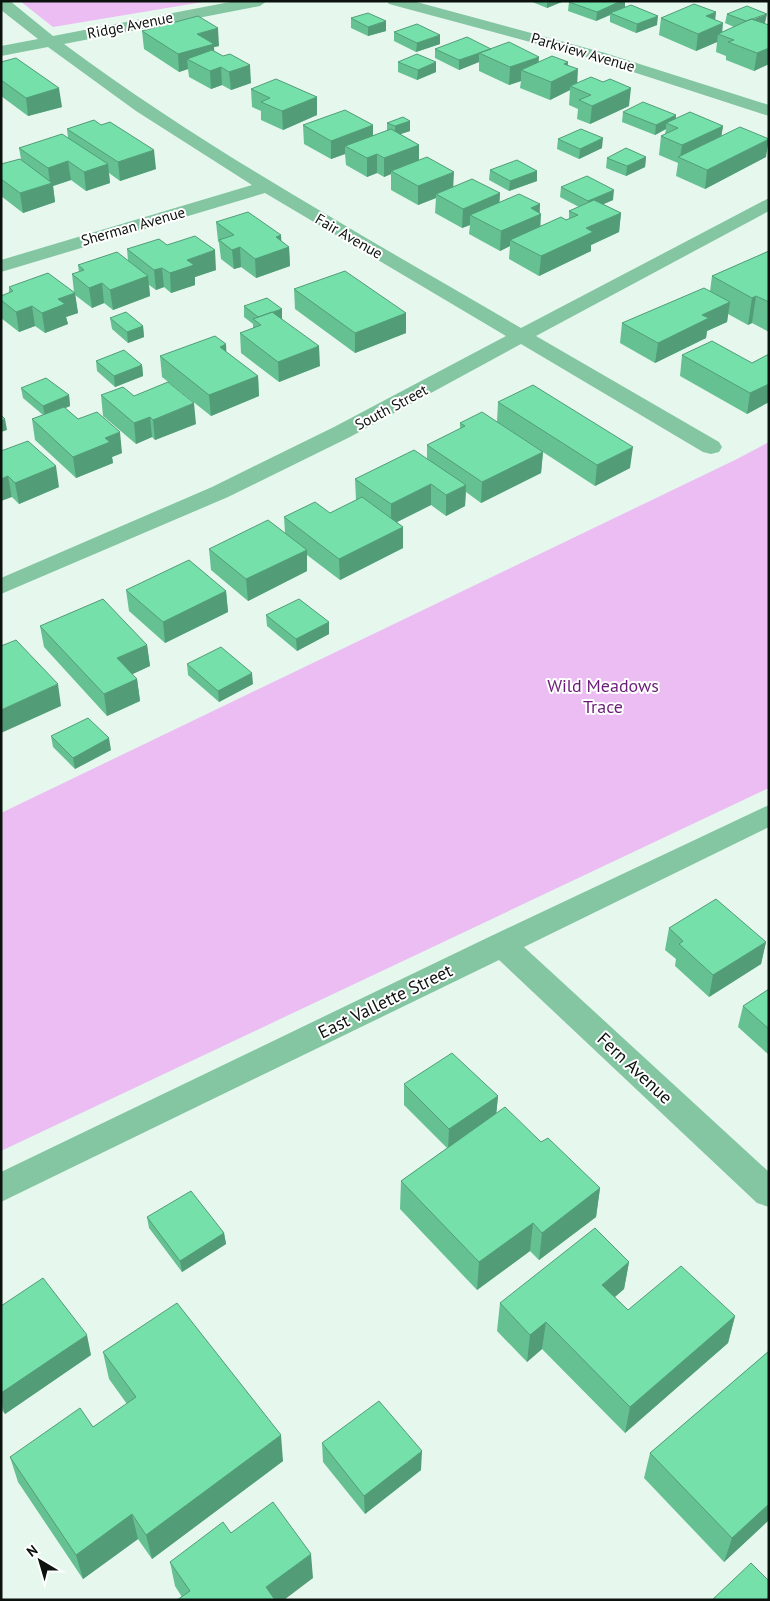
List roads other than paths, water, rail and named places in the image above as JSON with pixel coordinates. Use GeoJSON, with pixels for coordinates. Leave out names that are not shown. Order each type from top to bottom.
{"type":"FeatureCollection","features":[{"type":"Feature","properties":{"kind":"street","name":"Ridge Avenue"},"geometry":{"type":"LineString","coordinates":[[1,51],[260,1]]}},
{"type":"Feature","properties":{"kind":"street","name":"Parkview Avenue"},"geometry":{"type":"LineString","coordinates":[[394,1],[599,56],[769,112]]}},
{"type":"Feature","properties":{"kind":"street","name":"Fair Avenue"},"geometry":{"type":"LineString","coordinates":[[1,2],[48,41],[166,123],[266,187],[711,447]]}},
{"type":"Feature","properties":{"kind":"street","name":"Sherman Avenue"},"geometry":{"type":"LineString","coordinates":[[1,266],[266,187]]}},
{"type":"Feature","properties":{"kind":"street","name":"South Street"},"geometry":{"type":"LineString","coordinates":[[1,587],[220,492],[342,432],[769,203]]}},
{"type":"Feature","properties":{"kind":"street","name":"East Vallette Street"},"geometry":{"type":"LineString","coordinates":[[1,1188],[769,815]]}},
{"type":"Feature","properties":{"kind":"street","name":"Fern Avenue"},"geometry":{"type":"LineString","coordinates":[[501,944],[769,1192]]}},
{"type":"Feature","properties":{"kind":"park label","name":"Wild Meadows Trace"},"geometry":{"type":"Point","coordinates":[603,695]}}]}
